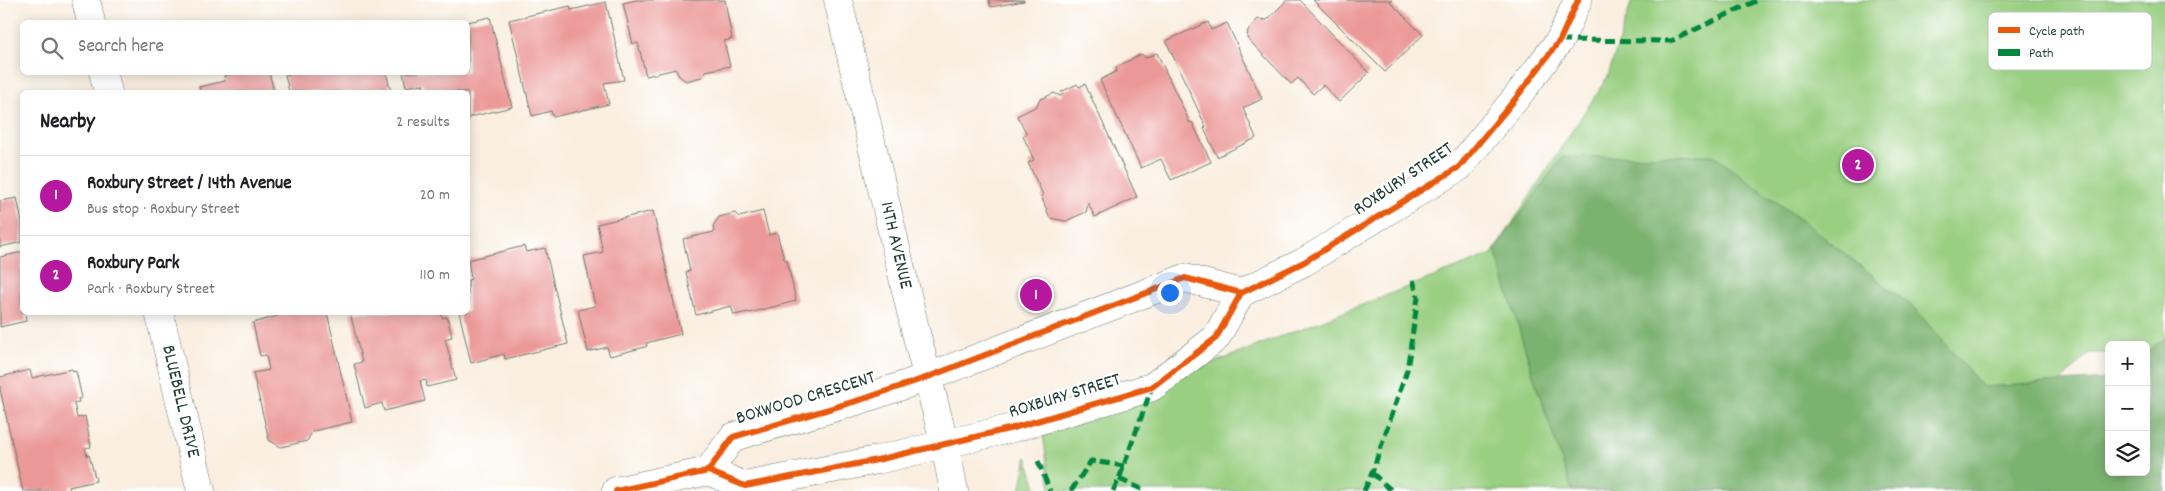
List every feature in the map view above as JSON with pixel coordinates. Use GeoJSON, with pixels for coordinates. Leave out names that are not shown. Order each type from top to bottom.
{"type":"FeatureCollection","features":[{"type":"Feature","properties":{"kind":"street"},"geometry":{"type":"LineString","coordinates":[[86,0],[91,20]]}},
{"type":"Feature","properties":{"kind":"street","name":"14TH AVENUE"},"geometry":{"type":"LineString","coordinates":[[838,0],[915,329],[945,445],[954,491]]}},
{"type":"Feature","properties":{"kind":"street","name":"ROXBURY STREET"},"geometry":{"type":"LineString","coordinates":[[945,445],[1013,428],[1152,386],[1216,338],[1241,293],[1304,262],[1459,167],[1516,98],[1560,40],[1578,0]]}},
{"type":"Feature","properties":{"kind":"street"},"geometry":{"type":"LineString","coordinates":[[104,75],[108,90]]}},
{"type":"Feature","properties":{"kind":"street"},"geometry":{"type":"LineString","coordinates":[[928,377],[1185,278],[1241,293]]}},
{"type":"Feature","properties":{"kind":"street","name":"BLUEBELL DRIVE"},"geometry":{"type":"LineString","coordinates":[[160,315],[201,491]]}},
{"type":"Feature","properties":{"kind":"street","name":"BOXWOOD CRESCENT"},"geometry":{"type":"LineString","coordinates":[[708,472],[733,437],[864,399],[928,377]]}},
{"type":"Feature","properties":{"kind":"street"},"geometry":{"type":"LineString","coordinates":[[616,491],[708,472],[745,486],[945,445]]}},
{"type":"Feature","properties":{"kind":"green space"},"geometry":{"type":"Polygon","coordinates":[[[1632,0],[2165,0],[2165,354],[2150,353],[2150,341],[2105,341],[2105,353],[2089,353],[1954,491],[1051,491],[1043,434],[1152,387],[1492,254],[1608,76],[1632,0]]]}},
{"type":"Feature","properties":{"kind":"green space"},"geometry":{"type":"Polygon","coordinates":[[[1713,155],[1812,228],[1913,307],[1983,387],[2105,379],[2105,476],[2150,476],[2150,349],[2165,338],[2165,491],[1572,491],[1537,388],[1495,250],[1562,157],[1713,155]]]}},
{"type":"Feature","properties":{"kind":"green space"},"geometry":{"type":"Polygon","coordinates":[[[1027,457],[1037,491],[1020,491],[1027,457]]]}},
{"type":"Feature","properties":{"kind":"building"},"geometry":{"type":"Polygon","coordinates":[[[636,0],[725,0],[732,39],[724,41],[730,66],[706,71],[702,77],[686,81],[679,76],[676,69],[646,76],[638,43],[633,44],[623,3],[636,0]]]}},
{"type":"Feature","properties":{"kind":"building"},"geometry":{"type":"Polygon","coordinates":[[[989,0],[1024,0],[1024,1],[991,7],[989,0]]]}},
{"type":"Feature","properties":{"kind":"building"},"geometry":{"type":"Polygon","coordinates":[[[1287,0],[1300,0],[1369,73],[1339,102],[1323,85],[1313,94],[1298,78],[1291,84],[1247,38],[1248,30],[1258,19],[1267,20],[1287,0]]]}},
{"type":"Feature","properties":{"kind":"building"},"geometry":{"type":"Polygon","coordinates":[[[1313,0],[1392,0],[1390,2],[1423,35],[1385,72],[1313,0]]]}},
{"type":"Feature","properties":{"kind":"building"},"geometry":{"type":"Polygon","coordinates":[[[606,2],[624,80],[604,83],[609,104],[553,117],[551,111],[532,116],[509,20],[570,6],[571,10],[606,2]]]}},
{"type":"Feature","properties":{"kind":"building"},"geometry":{"type":"Polygon","coordinates":[[[490,17],[512,107],[470,117],[470,90],[424,90],[423,84],[406,87],[404,75],[470,75],[470,22],[490,17]]]}},
{"type":"Feature","properties":{"kind":"building"},"geometry":{"type":"Polygon","coordinates":[[[1208,22],[1211,30],[1227,23],[1262,99],[1243,108],[1256,138],[1217,157],[1204,128],[1206,127],[1166,41],[1208,22]]]}},
{"type":"Feature","properties":{"kind":"building"},"geometry":{"type":"Polygon","coordinates":[[[1157,53],[1190,123],[1192,122],[1211,162],[1171,180],[1161,159],[1141,168],[1100,80],[1117,71],[1116,67],[1142,54],[1145,58],[1157,53]]]}},
{"type":"Feature","properties":{"kind":"building"},"geometry":{"type":"Polygon","coordinates":[[[270,75],[274,90],[200,90],[199,87],[225,81],[224,76],[270,75]]]}},
{"type":"Feature","properties":{"kind":"building"},"geometry":{"type":"Polygon","coordinates":[[[285,75],[387,75],[390,90],[289,90],[285,75]]]}},
{"type":"Feature","properties":{"kind":"building"},"geometry":{"type":"Polygon","coordinates":[[[1077,84],[1079,87],[1085,84],[1137,197],[1095,217],[1088,203],[1086,212],[1066,221],[1050,218],[1041,196],[1043,195],[1028,163],[1034,160],[1023,136],[1027,134],[1017,116],[1037,106],[1039,100],[1054,93],[1060,96],[1063,94],[1061,92],[1077,84]]]}},
{"type":"Feature","properties":{"kind":"building"},"geometry":{"type":"Polygon","coordinates":[[[17,198],[20,212],[20,242],[0,247],[0,201],[17,198]]]}},
{"type":"Feature","properties":{"kind":"building"},"geometry":{"type":"Polygon","coordinates":[[[653,211],[681,334],[646,343],[647,346],[645,347],[610,356],[607,347],[588,352],[578,310],[595,306],[584,256],[603,252],[597,224],[653,211]]]}},
{"type":"Feature","properties":{"kind":"building"},"geometry":{"type":"Polygon","coordinates":[[[763,211],[769,235],[777,233],[784,259],[787,260],[796,301],[749,313],[734,315],[731,306],[696,315],[686,272],[690,271],[683,239],[714,232],[713,226],[719,217],[735,213],[739,217],[763,211]]]}},
{"type":"Feature","properties":{"kind":"building"},"geometry":{"type":"Polygon","coordinates":[[[524,246],[526,252],[545,248],[568,344],[505,359],[504,354],[471,363],[460,315],[470,315],[470,260],[524,246]]]}},
{"type":"Feature","properties":{"kind":"building"},"geometry":{"type":"Polygon","coordinates":[[[20,252],[20,315],[25,315],[26,321],[0,327],[0,257],[20,252]]]}},
{"type":"Feature","properties":{"kind":"building"},"geometry":{"type":"Polygon","coordinates":[[[281,315],[328,315],[352,422],[313,431],[307,441],[281,447],[269,440],[253,373],[269,370],[266,355],[260,356],[253,323],[281,315]]]}},
{"type":"Feature","properties":{"kind":"building"},"geometry":{"type":"Polygon","coordinates":[[[351,315],[442,315],[442,318],[447,317],[452,337],[445,339],[456,380],[427,387],[426,380],[420,381],[425,401],[384,411],[382,403],[365,408],[354,364],[362,362],[351,315]]]}},
{"type":"Feature","properties":{"kind":"building"},"geometry":{"type":"Polygon","coordinates":[[[72,369],[73,372],[76,371],[82,398],[78,399],[79,402],[74,403],[77,418],[85,416],[91,447],[85,448],[87,456],[89,455],[96,481],[69,487],[70,491],[23,491],[0,389],[0,377],[30,370],[32,378],[72,369]]]}},
{"type":"Feature","properties":{"kind":"marked path"},"geometry":{"type":"LineString","coordinates":[[1560,40],[1671,41],[1758,0]]}},
{"type":"Feature","properties":{"kind":"marked path"},"geometry":{"type":"LineString","coordinates":[[1364,491],[1372,473],[1407,370],[1418,297],[1413,280]]}},
{"type":"Feature","properties":{"kind":"marked path"},"geometry":{"type":"LineString","coordinates":[[1113,491],[1152,387]]}},
{"type":"Feature","properties":{"kind":"marked path"},"geometry":{"type":"LineString","coordinates":[[1038,461],[1050,491]]}},
{"type":"Feature","properties":{"kind":"marked path"},"geometry":{"type":"LineString","coordinates":[[1071,491],[1091,461],[1124,466]]}},
{"type":"Feature","properties":{"kind":"marked path"},"geometry":{"type":"LineString","coordinates":[[1372,473],[1392,491]]}},
{"type":"Feature","properties":{"kind":"marked path"},"geometry":{"type":"LineString","coordinates":[[1119,479],[1146,491]]}},
{"type":"Feature","properties":{"kind":"cycle path"},"geometry":{"type":"LineString","coordinates":[[616,491],[708,471],[745,486],[877,460],[1013,428],[1152,387],[1216,338],[1241,293],[1304,262],[1459,167],[1516,98],[1560,40],[1578,0]]}},
{"type":"Feature","properties":{"kind":"cycle path"},"geometry":{"type":"LineString","coordinates":[[708,471],[733,437],[863,399],[928,377],[1185,278],[1241,293]]}},
{"type":"Feature","properties":{"kind":"place","name":"Roxbury Park"},"geometry":{"type":"Point","coordinates":[1858,165]}},
{"type":"Feature","properties":{"kind":"place","name":"Roxbury Street / 14th Avenue"},"geometry":{"type":"Point","coordinates":[1036,295]}}]}
